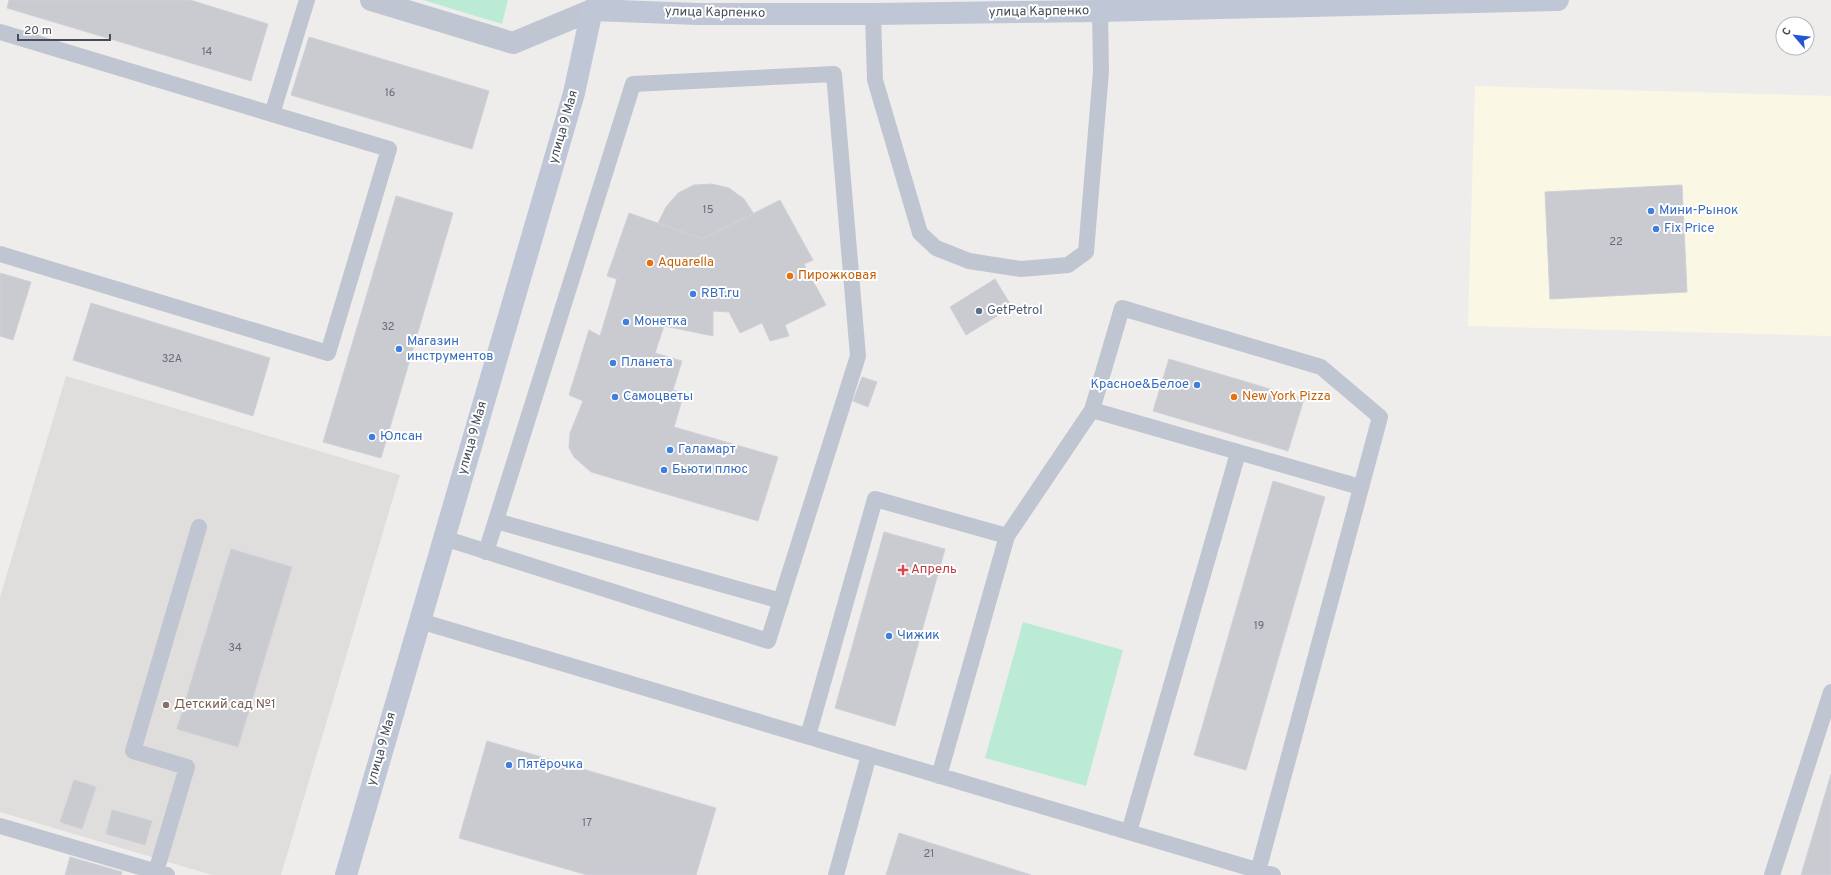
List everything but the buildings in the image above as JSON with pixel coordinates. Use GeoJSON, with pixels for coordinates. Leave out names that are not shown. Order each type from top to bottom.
{"type":"FeatureCollection","features":[{"type":"Feature","properties":{"kind":"main road","name":"улица Карпенко"},"geometry":{"type":"LineString","coordinates":[[588,3],[698,14],[873,14],[1100,11],[1558,0]]}},
{"type":"Feature","properties":{"kind":"main road","name":"улица 9 Мая"},"geometry":{"type":"LineString","coordinates":[[346,875],[574,93],[588,3]]}},
{"type":"Feature","properties":{"kind":"street","name":"улица Карпенко"},"geometry":{"type":"LineString","coordinates":[[371,0],[513,42],[588,3]]}},
{"type":"Feature","properties":{"kind":"lane"},"geometry":{"type":"LineString","coordinates":[[272,114],[307,0]]}},
{"type":"Feature","properties":{"kind":"lane"},"geometry":{"type":"LineString","coordinates":[[873,14],[875,80],[920,233],[936,248],[969,261],[1021,269],[1068,265],[1086,252],[1101,71],[1100,11]]}},
{"type":"Feature","properties":{"kind":"lane"},"geometry":{"type":"LineString","coordinates":[[0,32],[389,149],[328,352],[0,254]]}},
{"type":"Feature","properties":{"kind":"lane"},"geometry":{"type":"LineString","coordinates":[[444,538],[486,552],[768,641],[858,356],[834,74],[633,84],[486,552]]}},
{"type":"Feature","properties":{"kind":"lane"},"geometry":{"type":"LineString","coordinates":[[420,621],[939,776],[1129,832],[1262,874],[1360,488],[1380,416],[1321,366],[1122,308],[1092,410],[1007,536],[939,776]]}},
{"type":"Feature","properties":{"kind":"lane"},"geometry":{"type":"LineString","coordinates":[[1092,410],[1360,488]]}},
{"type":"Feature","properties":{"kind":"lane"},"geometry":{"type":"LineString","coordinates":[[1129,832],[1238,453]]}},
{"type":"Feature","properties":{"kind":"lane"},"geometry":{"type":"LineString","coordinates":[[808,736],[876,499],[1007,536]]}},
{"type":"Feature","properties":{"kind":"lane"},"geometry":{"type":"LineString","coordinates":[[496,521],[781,601]]}},
{"type":"Feature","properties":{"kind":"lane"},"geometry":{"type":"LineString","coordinates":[[0,826],[159,874],[187,767],[133,751],[199,527]]}},
{"type":"Feature","properties":{"kind":"lane"},"geometry":{"type":"LineString","coordinates":[[1772,875],[1831,692]]}},
{"type":"Feature","properties":{"kind":"lane"},"geometry":{"type":"LineString","coordinates":[[836,875],[870,755]]}},
{"type":"Feature","properties":{"kind":"shaded area","name":"Мини-Рынок"},"geometry":{"type":"Polygon","coordinates":[[[1475,86],[1831,96],[1831,336],[1468,326],[1475,86]]]}},
{"type":"Feature","properties":{"kind":"shaded area","name":"Детский сад №1"},"geometry":{"type":"Polygon","coordinates":[[[66,376],[400,475],[281,875],[212,875],[0,812],[0,597],[66,376]]]}},
{"type":"Feature","properties":{"kind":"green space"},"geometry":{"type":"Polygon","coordinates":[[[423,0],[508,0],[502,24],[423,0]]]}},
{"type":"Feature","properties":{"kind":"green space"},"geometry":{"type":"Polygon","coordinates":[[[1023,622],[1123,650],[1086,786],[985,758],[1023,622]]]}},
{"type":"Feature","properties":{"kind":"place","name":"Мини-Рынок"},"geometry":{"type":"Point","coordinates":[1651,211]}},
{"type":"Feature","properties":{"kind":"place","name":"Fix Price"},"geometry":{"type":"Point","coordinates":[1656,229]}},
{"type":"Feature","properties":{"kind":"place","name":"Aquarella"},"geometry":{"type":"Point","coordinates":[650,263]}},
{"type":"Feature","properties":{"kind":"place","name":"Пирожковая"},"geometry":{"type":"Point","coordinates":[790,276]}},
{"type":"Feature","properties":{"kind":"place","name":"RBT.ru"},"geometry":{"type":"Point","coordinates":[693,294]}},
{"type":"Feature","properties":{"kind":"place","name":"GetPetrol"},"geometry":{"type":"Point","coordinates":[979,311]}},
{"type":"Feature","properties":{"kind":"place","name":"Монетка"},"geometry":{"type":"Point","coordinates":[626,322]}},
{"type":"Feature","properties":{"kind":"place","name":"Магазин инструментов"},"geometry":{"type":"Point","coordinates":[399,349]}},
{"type":"Feature","properties":{"kind":"place","name":"Планета"},"geometry":{"type":"Point","coordinates":[613,363]}},
{"type":"Feature","properties":{"kind":"place","name":"Красное&Белое"},"geometry":{"type":"Point","coordinates":[1197,385]}},
{"type":"Feature","properties":{"kind":"place","name":"Самоцветы"},"geometry":{"type":"Point","coordinates":[615,397]}},
{"type":"Feature","properties":{"kind":"place","name":"New York Pizza"},"geometry":{"type":"Point","coordinates":[1234,397]}},
{"type":"Feature","properties":{"kind":"place","name":"Юлсан"},"geometry":{"type":"Point","coordinates":[372,437]}},
{"type":"Feature","properties":{"kind":"place","name":"Галамарт"},"geometry":{"type":"Point","coordinates":[670,450]}},
{"type":"Feature","properties":{"kind":"place","name":"Бьюти плюс"},"geometry":{"type":"Point","coordinates":[664,470]}},
{"type":"Feature","properties":{"kind":"place","name":"Апрель"},"geometry":{"type":"Point","coordinates":[903,570]}},
{"type":"Feature","properties":{"kind":"place","name":"Чижик"},"geometry":{"type":"Point","coordinates":[889,636]}},
{"type":"Feature","properties":{"kind":"place","name":"Детский сад №1"},"geometry":{"type":"Point","coordinates":[166,705]}},
{"type":"Feature","properties":{"kind":"place","name":"Пятёрочка"},"geometry":{"type":"Point","coordinates":[509,765]}}]}
